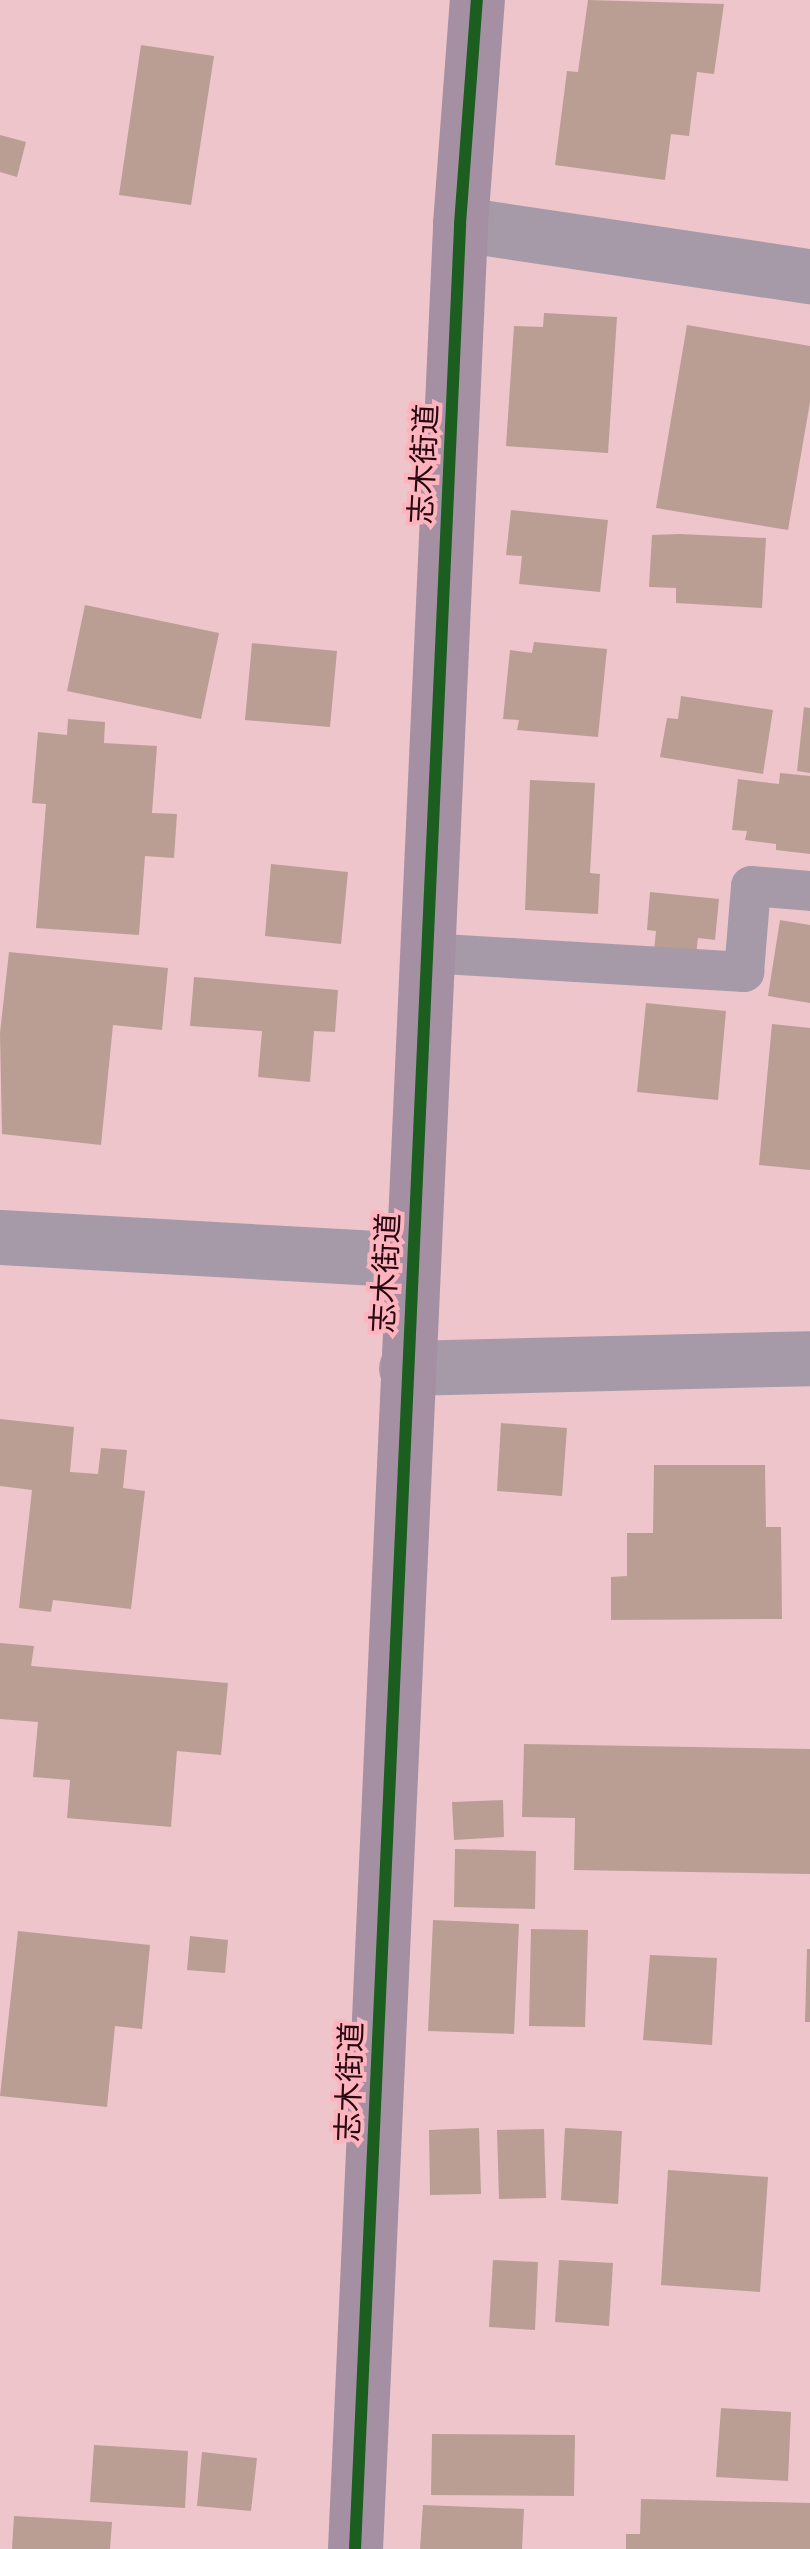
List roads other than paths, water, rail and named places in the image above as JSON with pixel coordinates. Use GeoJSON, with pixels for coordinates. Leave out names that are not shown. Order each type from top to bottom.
{"type":"FeatureCollection","features":[{"type":"Feature","properties":{"kind":"main road","name":"志木街道"},"geometry":{"type":"LineString","coordinates":[[355,2549],[460,224],[478,0]]}},
{"type":"Feature","properties":{"kind":"street"},"geometry":{"type":"LineString","coordinates":[[460,224],[810,276]]}},
{"type":"Feature","properties":{"kind":"street"},"geometry":{"type":"LineString","coordinates":[[0,1236],[412,1260]]}},
{"type":"Feature","properties":{"kind":"street"},"geometry":{"type":"LineString","coordinates":[[406,1368],[810,1358]]}},
{"type":"Feature","properties":{"kind":"lane"},"geometry":{"type":"LineString","coordinates":[[426,953],[744,972],[751,886],[810,891]]}}]}
